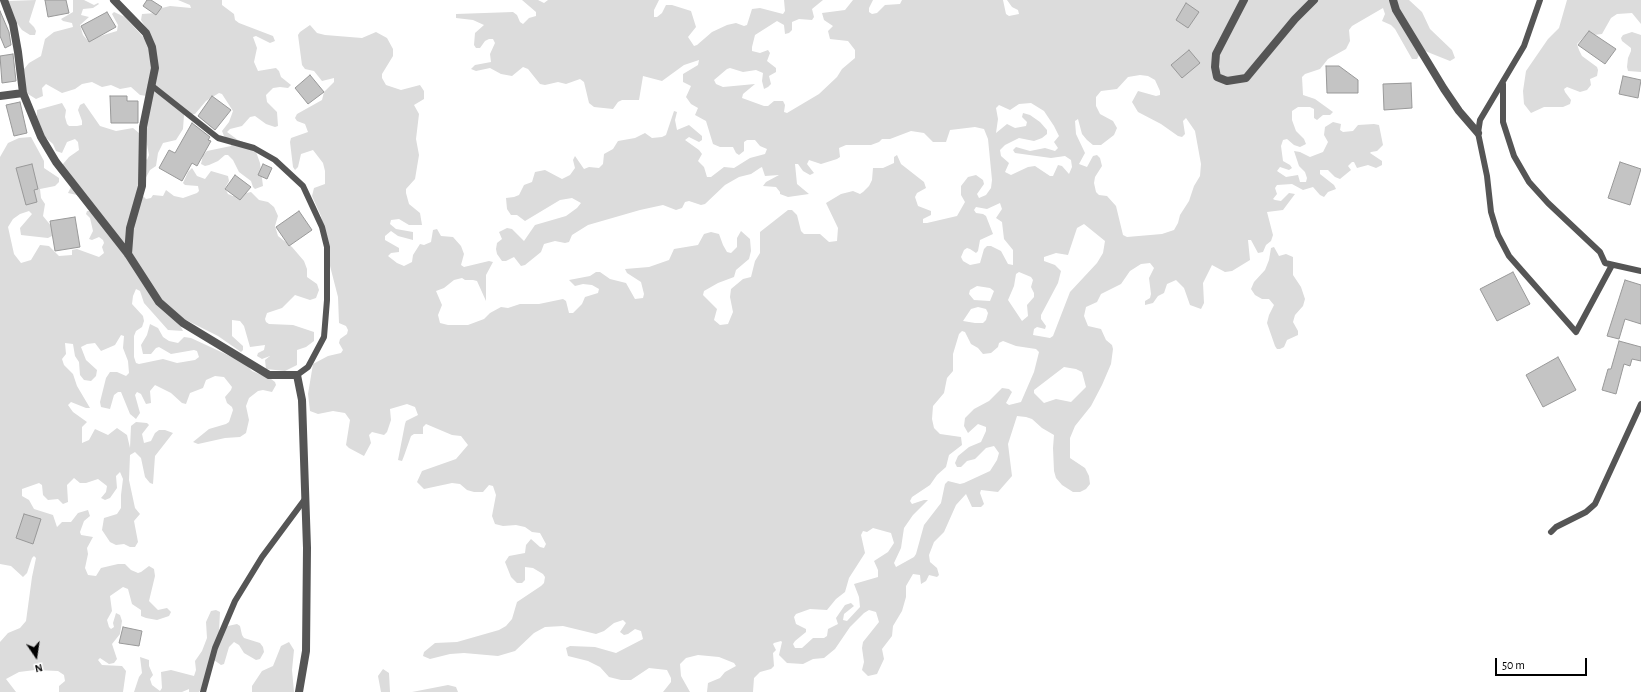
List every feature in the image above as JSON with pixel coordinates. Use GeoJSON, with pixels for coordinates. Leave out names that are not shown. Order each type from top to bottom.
{"type":"FeatureCollection","features":[{"type":"Feature","properties":{"kind":"street"},"geometry":{"type":"LineString","coordinates":[[4,0],[14,31],[23,93],[41,137],[56,162],[128,254],[159,302],[183,323],[269,375],[297,375],[302,400],[307,631],[306,651],[299,692]]}},
{"type":"Feature","properties":{"kind":"street"},"geometry":{"type":"LineString","coordinates":[[114,0],[146,33],[152,47],[155,68],[143,127],[142,186],[130,228],[128,254]]}},
{"type":"Feature","properties":{"kind":"street"},"geometry":{"type":"LineString","coordinates":[[1244,0],[1216,54],[1214,67],[1217,77],[1228,82],[1246,78],[1295,19],[1314,0]]}},
{"type":"Feature","properties":{"kind":"street"},"geometry":{"type":"LineString","coordinates":[[1393,0],[1396,10],[1444,89],[1459,111],[1478,133]]}},
{"type":"Feature","properties":{"kind":"street"},"geometry":{"type":"LineString","coordinates":[[0,96],[23,93]]}},
{"type":"Feature","properties":{"kind":"lane"},"geometry":{"type":"LineString","coordinates":[[1540,0],[1524,46],[1503,84],[1480,120],[1478,133],[1487,176],[1491,212],[1498,235],[1509,256],[1576,332],[1612,265]]}},
{"type":"Feature","properties":{"kind":"lane"},"geometry":{"type":"LineString","coordinates":[[1503,84],[1503,122],[1514,156],[1529,182],[1548,203],[1600,252],[1605,263],[1641,271]]}},
{"type":"Feature","properties":{"kind":"lane"},"geometry":{"type":"LineString","coordinates":[[151,85],[218,138],[254,148],[275,160],[303,186],[322,226],[326,247],[327,300],[324,337],[308,367],[297,375]]}},
{"type":"Feature","properties":{"kind":"lane"},"geometry":{"type":"LineString","coordinates":[[1551,532],[1556,527],[1586,512],[1595,504],[1641,404]]}},
{"type":"Feature","properties":{"kind":"lane"},"geometry":{"type":"LineString","coordinates":[[203,692],[215,648],[235,601],[262,557],[305,498]]}},
{"type":"Feature","properties":{"kind":"shaded area"},"geometry":{"type":"Polygon","coordinates":[[[36,0],[29,22],[36,31],[35,35],[30,35],[22,30],[8,11],[8,1],[36,0]]]}},
{"type":"Feature","properties":{"kind":"shaded area"},"geometry":{"type":"Polygon","coordinates":[[[73,0],[84,0],[94,5],[99,4],[93,8],[83,9],[81,15],[89,17],[80,25],[83,35],[89,42],[97,37],[117,31],[118,25],[112,14],[114,12],[125,17],[144,38],[146,28],[141,20],[142,14],[156,13],[162,8],[170,6],[191,8],[190,5],[178,0],[222,0],[222,5],[234,14],[235,20],[239,23],[273,36],[275,41],[270,43],[256,36],[253,37],[257,48],[254,62],[258,71],[276,68],[281,77],[291,85],[288,88],[273,88],[266,95],[267,102],[277,112],[278,126],[275,127],[266,124],[255,116],[250,117],[242,126],[230,129],[227,132],[238,140],[254,146],[260,163],[263,186],[255,189],[251,181],[239,172],[233,160],[228,155],[225,155],[218,161],[209,165],[205,166],[201,164],[203,155],[207,151],[231,146],[231,142],[224,136],[222,131],[229,122],[233,111],[222,94],[219,93],[206,101],[195,114],[184,115],[183,129],[176,140],[163,143],[158,153],[156,166],[150,170],[142,185],[142,195],[146,199],[151,198],[153,195],[163,196],[166,190],[174,196],[183,198],[197,193],[199,191],[198,186],[185,185],[183,183],[188,172],[192,168],[197,176],[205,179],[211,171],[228,176],[229,181],[225,188],[228,194],[233,196],[251,192],[259,200],[268,202],[274,207],[278,216],[275,226],[278,236],[292,247],[304,261],[307,269],[307,277],[317,284],[319,290],[316,298],[310,300],[295,295],[282,308],[267,313],[265,319],[269,324],[293,325],[314,332],[314,341],[306,347],[297,350],[297,365],[285,371],[266,369],[265,360],[270,356],[262,359],[257,356],[258,353],[264,350],[265,345],[250,347],[244,326],[240,321],[232,320],[232,336],[243,346],[243,350],[241,352],[218,336],[182,318],[179,323],[183,331],[168,330],[144,303],[140,291],[136,289],[132,304],[143,316],[144,321],[142,327],[136,331],[134,336],[134,357],[136,363],[139,364],[163,359],[177,363],[195,360],[199,357],[197,351],[194,350],[171,354],[159,347],[156,348],[151,354],[143,354],[141,345],[147,335],[150,324],[158,328],[163,337],[169,341],[178,343],[184,337],[191,338],[245,363],[252,371],[275,382],[276,385],[272,392],[263,390],[258,391],[249,398],[246,406],[249,420],[246,433],[240,437],[225,438],[198,444],[193,442],[209,429],[229,422],[233,410],[227,403],[225,397],[232,387],[224,377],[215,376],[206,380],[203,388],[190,393],[186,404],[182,403],[171,393],[155,385],[150,391],[151,403],[146,404],[141,394],[137,392],[135,395],[140,413],[136,419],[130,414],[121,392],[114,395],[110,409],[101,407],[100,402],[106,378],[110,372],[117,372],[126,376],[129,373],[128,361],[123,348],[124,336],[121,335],[115,345],[101,351],[95,343],[87,344],[81,347],[86,360],[97,370],[96,376],[91,381],[84,380],[80,375],[79,362],[75,356],[73,344],[65,343],[66,354],[62,359],[64,365],[73,374],[77,386],[90,408],[86,408],[71,402],[68,405],[73,412],[87,422],[82,427],[82,443],[89,440],[95,429],[108,435],[117,428],[127,435],[130,448],[131,426],[136,422],[147,423],[149,425],[142,434],[144,443],[151,441],[155,433],[159,430],[165,430],[173,433],[155,456],[153,484],[150,483],[145,477],[141,458],[135,452],[130,455],[129,480],[135,508],[140,514],[134,521],[138,542],[135,547],[130,547],[124,544],[116,545],[110,542],[102,530],[104,518],[117,514],[121,508],[123,479],[120,472],[116,476],[117,488],[110,498],[105,500],[101,498],[106,492],[107,486],[98,479],[86,483],[80,483],[74,478],[67,485],[68,502],[63,504],[58,499],[48,500],[43,495],[42,485],[39,483],[22,489],[22,496],[29,500],[34,509],[53,515],[57,527],[62,522],[71,522],[78,513],[88,510],[90,516],[84,521],[80,532],[81,535],[93,537],[87,548],[88,554],[85,568],[88,575],[96,576],[101,568],[118,564],[125,564],[131,570],[138,573],[149,566],[154,569],[155,576],[149,601],[158,610],[167,608],[171,612],[169,616],[157,620],[146,618],[141,616],[141,610],[132,604],[128,589],[123,587],[110,596],[112,611],[107,620],[109,627],[111,629],[114,627],[113,623],[116,613],[120,615],[122,621],[120,634],[112,644],[117,659],[114,663],[109,664],[100,658],[98,660],[102,665],[122,666],[126,671],[123,692],[59,692],[59,686],[65,681],[64,675],[58,671],[35,670],[19,672],[6,679],[16,692],[0,692],[0,642],[8,633],[20,628],[26,621],[36,558],[34,556],[32,558],[27,573],[23,577],[11,566],[0,564],[0,157],[8,143],[19,138],[31,137],[44,161],[44,168],[59,178],[59,182],[55,186],[40,189],[41,198],[45,204],[43,216],[52,227],[52,236],[48,238],[21,235],[20,228],[32,214],[29,211],[20,214],[13,219],[8,227],[14,254],[21,263],[31,260],[40,245],[49,246],[59,256],[72,255],[72,250],[77,249],[99,257],[104,253],[102,247],[104,243],[103,240],[99,237],[92,240],[89,239],[93,231],[90,218],[86,214],[87,211],[90,211],[77,195],[68,193],[72,185],[63,172],[63,164],[69,157],[79,150],[78,142],[75,139],[67,142],[62,153],[56,151],[53,144],[45,137],[37,117],[37,110],[62,103],[66,110],[65,117],[67,124],[69,126],[77,126],[82,125],[78,110],[80,105],[84,103],[100,126],[116,131],[133,128],[139,133],[142,154],[147,160],[149,155],[144,129],[147,96],[140,95],[131,87],[120,89],[111,85],[102,87],[92,82],[82,84],[75,89],[62,93],[46,84],[42,88],[43,96],[36,99],[25,90],[24,69],[29,63],[41,56],[45,39],[54,32],[73,27],[72,23],[61,19],[73,12],[73,0]]]}},
{"type":"Feature","properties":{"kind":"shaded area"},"geometry":{"type":"Polygon","coordinates":[[[522,0],[538,0],[544,3],[548,0],[659,0],[654,10],[654,17],[657,17],[662,13],[666,5],[672,5],[691,11],[696,27],[688,37],[694,46],[712,32],[727,25],[736,23],[744,26],[747,25],[752,9],[760,8],[783,14],[785,11],[784,0],[823,0],[812,9],[814,17],[812,20],[799,19],[792,22],[792,30],[789,33],[785,34],[784,25],[777,21],[755,35],[752,51],[760,53],[768,50],[770,53],[767,61],[776,68],[776,72],[769,76],[771,84],[768,87],[764,89],[762,81],[763,73],[756,70],[743,72],[730,68],[714,80],[716,84],[723,87],[755,84],[743,94],[742,98],[764,106],[768,106],[774,101],[783,101],[785,105],[784,112],[787,113],[819,94],[837,77],[842,69],[855,58],[855,50],[848,41],[830,39],[828,31],[833,26],[824,20],[822,13],[845,10],[853,0],[873,0],[869,8],[869,12],[872,14],[877,13],[885,5],[900,4],[902,0],[1003,0],[1006,14],[1009,16],[1019,14],[1018,10],[1012,7],[1007,0],[1409,0],[1422,12],[1430,29],[1452,50],[1455,58],[1450,61],[1425,51],[1420,53],[1417,59],[1412,59],[1395,29],[1391,25],[1382,21],[1385,14],[1383,8],[1352,26],[1349,30],[1350,41],[1346,49],[1328,59],[1320,69],[1305,74],[1302,77],[1303,95],[1315,99],[1333,112],[1330,115],[1323,115],[1317,120],[1314,118],[1314,109],[1310,107],[1298,107],[1292,111],[1292,120],[1296,131],[1304,139],[1306,144],[1300,147],[1294,145],[1287,139],[1283,140],[1281,146],[1283,161],[1292,168],[1289,170],[1280,167],[1277,171],[1286,177],[1298,175],[1300,182],[1306,182],[1307,178],[1305,172],[1299,166],[1294,151],[1310,157],[1323,152],[1328,142],[1324,135],[1325,127],[1333,122],[1341,124],[1340,130],[1343,132],[1353,131],[1358,125],[1379,125],[1383,145],[1377,151],[1370,153],[1382,161],[1382,165],[1376,168],[1368,165],[1357,168],[1354,162],[1352,162],[1348,166],[1351,170],[1340,179],[1335,177],[1328,170],[1320,170],[1320,174],[1334,185],[1336,189],[1328,192],[1324,197],[1320,195],[1313,187],[1303,190],[1292,184],[1277,185],[1275,188],[1277,194],[1273,199],[1275,200],[1281,201],[1289,193],[1295,194],[1283,210],[1267,212],[1273,235],[1271,241],[1266,245],[1263,252],[1258,253],[1251,240],[1248,240],[1250,260],[1232,271],[1225,272],[1212,265],[1203,283],[1204,303],[1201,309],[1190,305],[1184,288],[1176,280],[1167,284],[1164,293],[1158,296],[1153,303],[1145,305],[1145,301],[1150,298],[1151,294],[1149,278],[1154,268],[1150,263],[1141,264],[1130,271],[1121,284],[1101,294],[1097,302],[1086,307],[1084,316],[1088,326],[1101,329],[1106,340],[1112,345],[1113,349],[1111,364],[1102,385],[1091,406],[1075,426],[1070,438],[1070,458],[1085,468],[1089,476],[1090,484],[1086,489],[1080,492],[1073,492],[1062,485],[1056,478],[1054,471],[1054,435],[1042,428],[1032,419],[1017,416],[1008,444],[1012,476],[998,492],[981,490],[980,493],[984,504],[981,507],[972,507],[966,494],[956,505],[944,532],[934,542],[929,555],[930,562],[937,568],[939,575],[937,577],[929,575],[926,581],[921,584],[920,575],[913,574],[906,586],[906,597],[902,611],[893,626],[892,636],[882,649],[884,659],[877,674],[868,676],[862,670],[864,662],[862,648],[863,642],[879,622],[876,612],[869,610],[850,627],[835,649],[824,658],[813,659],[803,664],[787,663],[779,655],[782,642],[774,643],[773,644],[776,650],[773,653],[774,666],[771,669],[760,672],[754,678],[753,692],[707,692],[708,683],[720,678],[725,672],[736,666],[734,663],[719,657],[698,655],[686,658],[680,664],[681,676],[690,692],[663,692],[671,682],[671,678],[667,670],[649,668],[631,680],[621,680],[609,677],[600,667],[588,661],[568,656],[566,648],[570,646],[595,647],[616,653],[643,639],[641,631],[635,629],[624,635],[620,632],[626,623],[623,620],[614,623],[604,631],[596,634],[563,626],[545,627],[534,633],[515,651],[498,656],[464,653],[450,654],[430,659],[423,656],[424,652],[435,643],[457,642],[499,630],[506,626],[512,619],[517,602],[541,586],[544,583],[545,577],[533,568],[525,567],[525,580],[522,583],[517,583],[511,577],[505,562],[509,556],[525,553],[526,545],[531,539],[540,547],[544,548],[546,544],[540,533],[532,532],[525,527],[495,524],[492,516],[496,495],[493,486],[489,485],[483,492],[474,492],[467,490],[460,484],[452,483],[424,489],[417,482],[422,471],[456,459],[468,445],[461,436],[452,435],[426,424],[423,427],[423,434],[414,434],[411,436],[402,461],[398,460],[406,421],[418,415],[415,407],[407,404],[390,409],[391,420],[387,432],[384,435],[372,432],[369,435],[371,443],[364,456],[346,445],[350,420],[345,413],[333,411],[318,414],[310,411],[308,394],[313,364],[328,356],[341,353],[343,350],[339,343],[340,339],[347,334],[348,330],[346,326],[339,323],[338,297],[329,262],[328,246],[321,216],[312,196],[314,188],[325,184],[325,171],[323,163],[313,150],[301,154],[298,167],[295,170],[293,167],[290,142],[291,138],[308,132],[305,124],[297,121],[295,118],[297,114],[322,100],[324,92],[334,82],[334,78],[322,81],[314,71],[305,69],[302,65],[298,35],[310,25],[317,33],[325,35],[362,38],[376,32],[387,38],[393,49],[393,56],[382,74],[382,78],[386,85],[401,90],[420,85],[424,91],[424,99],[414,105],[419,114],[416,139],[419,155],[415,179],[406,189],[409,204],[420,213],[422,225],[409,225],[399,219],[391,220],[390,224],[396,229],[413,232],[413,240],[398,236],[391,231],[385,236],[385,240],[399,248],[399,252],[391,253],[388,256],[404,266],[412,262],[413,255],[420,244],[424,245],[431,242],[433,230],[437,229],[441,236],[453,237],[461,246],[464,254],[461,265],[464,267],[489,261],[493,262],[486,275],[486,301],[477,281],[473,280],[465,280],[462,278],[454,280],[444,288],[436,291],[442,305],[438,315],[440,323],[448,325],[468,325],[484,319],[490,313],[501,307],[508,308],[520,304],[539,304],[563,299],[566,301],[569,313],[573,313],[582,304],[585,297],[598,293],[599,289],[592,285],[583,284],[575,286],[569,280],[590,276],[596,272],[600,272],[610,279],[626,283],[635,299],[643,298],[644,294],[641,282],[627,273],[625,269],[649,267],[669,260],[674,249],[698,245],[704,234],[711,232],[719,234],[727,252],[731,253],[737,247],[737,238],[741,231],[750,239],[751,251],[749,259],[736,270],[734,277],[718,283],[704,291],[703,295],[717,309],[714,320],[720,325],[728,324],[733,312],[730,297],[731,289],[743,279],[751,277],[755,261],[760,253],[760,232],[788,210],[792,210],[797,215],[801,231],[804,234],[820,234],[829,242],[837,241],[838,228],[826,203],[841,194],[853,191],[860,194],[863,192],[872,180],[873,168],[883,168],[894,163],[894,157],[897,155],[901,164],[924,182],[926,188],[917,193],[915,197],[918,206],[931,211],[931,215],[923,219],[923,223],[957,216],[965,202],[961,195],[961,186],[968,177],[976,175],[983,180],[984,184],[977,194],[979,198],[986,195],[991,188],[992,180],[988,139],[984,129],[975,127],[950,130],[946,142],[933,142],[924,133],[911,131],[890,139],[882,139],[871,145],[846,145],[839,148],[840,157],[837,159],[821,164],[809,160],[807,164],[814,173],[810,175],[803,171],[798,164],[795,164],[797,184],[809,194],[788,197],[780,194],[776,187],[763,186],[766,182],[779,175],[765,176],[762,167],[751,174],[739,177],[725,185],[705,204],[701,205],[689,201],[685,202],[682,208],[676,210],[663,205],[640,210],[588,225],[572,235],[569,242],[565,243],[555,241],[544,244],[541,252],[525,265],[521,266],[514,257],[506,261],[502,261],[497,254],[496,249],[497,243],[502,239],[499,232],[507,228],[512,229],[524,241],[535,225],[566,216],[581,203],[572,198],[560,200],[525,221],[517,215],[511,215],[507,209],[506,198],[519,195],[524,185],[532,182],[535,172],[545,170],[562,179],[570,175],[575,168],[573,160],[575,156],[584,169],[589,167],[599,168],[603,164],[604,154],[613,149],[618,141],[635,138],[645,133],[652,138],[666,135],[674,111],[677,112],[675,120],[677,130],[689,125],[702,136],[702,140],[699,142],[689,137],[685,140],[702,154],[698,161],[704,167],[707,177],[711,177],[724,167],[734,168],[750,158],[765,154],[767,149],[760,146],[755,140],[747,140],[744,142],[744,151],[739,155],[733,147],[720,147],[713,144],[706,121],[695,115],[698,108],[691,104],[686,97],[691,86],[683,82],[683,74],[698,65],[699,60],[684,65],[662,81],[643,76],[639,100],[622,100],[618,102],[613,109],[594,107],[589,103],[584,82],[580,79],[566,84],[558,82],[545,85],[540,84],[528,69],[523,67],[512,76],[501,74],[490,68],[476,71],[471,69],[475,65],[491,62],[490,54],[495,43],[493,39],[489,39],[485,41],[480,48],[476,48],[474,45],[475,33],[484,25],[473,20],[456,18],[456,14],[513,12],[523,24],[529,18],[536,16],[536,12],[522,0]],[[1140,75],[1128,77],[1117,89],[1101,91],[1096,97],[1096,106],[1100,114],[1113,121],[1117,128],[1114,135],[1101,145],[1093,145],[1087,140],[1082,134],[1078,119],[1075,121],[1076,134],[1085,153],[1079,164],[1087,167],[1093,156],[1097,155],[1100,158],[1102,166],[1095,177],[1094,183],[1096,192],[1099,195],[1107,196],[1116,206],[1123,235],[1127,237],[1162,234],[1174,230],[1200,176],[1201,164],[1195,131],[1186,118],[1183,121],[1185,134],[1182,137],[1178,136],[1161,124],[1138,112],[1132,102],[1138,91],[1156,96],[1160,95],[1160,91],[1155,80],[1148,76],[1140,75]],[[1031,103],[1019,104],[1010,110],[999,105],[996,108],[998,119],[996,133],[1007,124],[1015,128],[1026,126],[1027,122],[1022,117],[1023,113],[1030,115],[1040,122],[1047,130],[1047,134],[1034,141],[1019,138],[1005,145],[1000,150],[1001,156],[1009,163],[1005,172],[1011,175],[1028,167],[1035,166],[1050,176],[1053,176],[1058,165],[1062,166],[1069,174],[1072,167],[1071,160],[1065,156],[1051,158],[1015,153],[1013,150],[1016,147],[1030,151],[1045,148],[1055,151],[1058,148],[1054,142],[1059,136],[1044,111],[1031,103]],[[1000,203],[987,209],[976,207],[974,210],[976,213],[986,216],[993,234],[980,240],[978,251],[976,253],[967,248],[964,250],[961,257],[963,261],[970,265],[980,263],[984,249],[987,246],[991,246],[1001,251],[1008,264],[1013,265],[1013,250],[1004,239],[1002,222],[996,218],[1002,209],[1000,203]],[[1084,224],[1077,228],[1068,255],[1056,253],[1044,257],[1044,261],[1055,265],[1061,271],[1058,283],[1041,315],[1041,319],[1046,326],[1045,329],[1037,327],[1034,329],[1033,335],[1050,338],[1053,336],[1070,292],[1097,263],[1103,253],[1105,241],[1084,224]],[[1019,272],[1016,274],[1014,286],[1008,300],[1022,321],[1028,316],[1027,305],[1034,297],[1031,287],[1033,280],[1031,277],[1019,272]],[[977,286],[970,290],[969,294],[974,300],[990,301],[994,291],[990,288],[977,286]],[[978,307],[971,309],[963,321],[983,323],[986,320],[988,313],[986,309],[978,307]],[[962,331],[959,334],[953,354],[953,371],[947,378],[944,393],[933,406],[932,419],[934,428],[940,434],[961,437],[962,445],[949,455],[946,467],[937,475],[930,485],[912,497],[910,501],[912,504],[928,500],[913,515],[904,528],[901,548],[894,563],[896,567],[914,557],[916,554],[924,525],[941,503],[945,484],[948,481],[960,484],[964,483],[990,471],[997,460],[999,453],[994,446],[986,448],[975,459],[967,461],[961,467],[957,467],[955,463],[958,456],[969,447],[981,442],[986,431],[986,427],[978,424],[968,433],[964,426],[965,418],[974,409],[989,401],[1002,388],[1009,389],[1012,392],[1006,403],[1009,405],[1021,402],[1034,372],[1039,352],[1036,349],[1016,346],[1003,341],[999,343],[998,347],[991,353],[983,354],[978,348],[971,344],[965,332],[962,331]],[[1064,367],[1034,390],[1034,393],[1044,403],[1056,399],[1071,402],[1086,387],[1082,372],[1076,369],[1064,367]],[[873,528],[867,532],[863,531],[861,535],[865,553],[849,578],[845,592],[836,599],[827,610],[810,609],[796,614],[794,617],[796,624],[806,629],[806,632],[793,644],[795,648],[802,648],[813,638],[824,638],[827,636],[828,629],[838,624],[836,618],[845,605],[851,603],[854,606],[844,614],[843,620],[847,621],[860,607],[859,597],[854,584],[878,577],[878,570],[874,561],[888,552],[894,543],[891,533],[873,528]]]}},
{"type":"Feature","properties":{"kind":"shaded area"},"geometry":{"type":"Polygon","coordinates":[[[1567,0],[1641,0],[1641,24],[1632,13],[1617,14],[1611,18],[1602,34],[1585,36],[1577,44],[1582,56],[1597,67],[1597,76],[1590,79],[1591,85],[1587,90],[1580,92],[1567,87],[1564,89],[1571,100],[1570,104],[1563,107],[1544,107],[1531,113],[1524,104],[1523,91],[1526,71],[1548,39],[1559,28],[1567,0]]]}},
{"type":"Feature","properties":{"kind":"shaded area"},"geometry":{"type":"Polygon","coordinates":[[[1632,32],[1641,35],[1641,72],[1628,71],[1627,67],[1631,48],[1622,41],[1621,38],[1623,35],[1632,32]]]}},
{"type":"Feature","properties":{"kind":"shaded area"},"geometry":{"type":"Polygon","coordinates":[[[1274,247],[1279,256],[1286,254],[1293,257],[1293,275],[1301,287],[1305,299],[1303,306],[1295,315],[1293,322],[1298,331],[1298,335],[1287,340],[1284,347],[1280,349],[1277,349],[1275,346],[1267,323],[1274,305],[1269,299],[1262,299],[1255,295],[1251,289],[1254,282],[1265,270],[1269,260],[1271,248],[1274,247]]]}},
{"type":"Feature","properties":{"kind":"shaded area"},"geometry":{"type":"Polygon","coordinates":[[[216,610],[220,612],[219,632],[228,626],[237,624],[240,626],[244,638],[260,643],[263,647],[264,652],[260,659],[256,660],[244,653],[239,645],[234,642],[229,647],[224,664],[221,665],[214,660],[199,692],[189,692],[189,689],[182,692],[134,692],[139,677],[142,673],[140,657],[149,660],[149,666],[153,675],[150,679],[152,685],[160,691],[162,688],[161,672],[171,670],[194,676],[196,670],[195,661],[202,651],[207,638],[206,622],[211,611],[216,610]]]}},
{"type":"Feature","properties":{"kind":"shaded area"},"geometry":{"type":"Polygon","coordinates":[[[289,642],[294,650],[292,670],[294,692],[252,692],[252,686],[262,671],[273,666],[281,646],[289,642]]]}},
{"type":"Feature","properties":{"kind":"shaded area"},"geometry":{"type":"Polygon","coordinates":[[[383,669],[389,673],[390,692],[381,692],[378,676],[383,669]]]}},
{"type":"Feature","properties":{"kind":"shaded area"},"geometry":{"type":"Polygon","coordinates":[[[448,685],[456,687],[458,692],[412,692],[448,685]]]}},
{"type":"Feature","properties":{"kind":"building"},"geometry":{"type":"Polygon","coordinates":[[[45,0],[66,0],[69,13],[48,17],[45,0]]]}},
{"type":"Feature","properties":{"kind":"building"},"geometry":{"type":"Polygon","coordinates":[[[147,0],[151,0],[162,7],[156,15],[143,6],[147,0]]]}},
{"type":"Feature","properties":{"kind":"building"},"geometry":{"type":"Polygon","coordinates":[[[1186,3],[1199,12],[1188,28],[1176,20],[1186,3]]]}},
{"type":"Feature","properties":{"kind":"building"},"geometry":{"type":"Polygon","coordinates":[[[0,11],[9,32],[11,45],[5,48],[0,36],[0,11]]]}},
{"type":"Feature","properties":{"kind":"building"},"geometry":{"type":"Polygon","coordinates":[[[107,12],[116,27],[89,42],[81,26],[107,12]]]}},
{"type":"Feature","properties":{"kind":"building"},"geometry":{"type":"Polygon","coordinates":[[[1589,31],[1616,49],[1605,64],[1578,45],[1589,31]]]}},
{"type":"Feature","properties":{"kind":"building"},"geometry":{"type":"Polygon","coordinates":[[[1189,50],[1200,63],[1182,78],[1171,65],[1189,50]]]}},
{"type":"Feature","properties":{"kind":"building"},"geometry":{"type":"Polygon","coordinates":[[[13,54],[16,81],[2,83],[0,56],[13,54]]]}},
{"type":"Feature","properties":{"kind":"building"},"geometry":{"type":"Polygon","coordinates":[[[1326,66],[1339,66],[1358,80],[1358,93],[1327,93],[1326,66]]]}},
{"type":"Feature","properties":{"kind":"building"},"geometry":{"type":"Polygon","coordinates":[[[310,75],[324,92],[308,104],[295,88],[310,75]]]}},
{"type":"Feature","properties":{"kind":"building"},"geometry":{"type":"Polygon","coordinates":[[[1623,76],[1641,80],[1638,98],[1619,94],[1623,76]]]}},
{"type":"Feature","properties":{"kind":"building"},"geometry":{"type":"Polygon","coordinates":[[[1411,83],[1412,108],[1384,110],[1383,84],[1411,83]]]}},
{"type":"Feature","properties":{"kind":"building"},"geometry":{"type":"Polygon","coordinates":[[[110,96],[127,96],[127,101],[138,101],[138,123],[111,123],[110,96]]]}},
{"type":"Feature","properties":{"kind":"building"},"geometry":{"type":"Polygon","coordinates":[[[212,96],[231,110],[215,130],[198,116],[212,96]]]}},
{"type":"Feature","properties":{"kind":"building"},"geometry":{"type":"Polygon","coordinates":[[[20,102],[27,133],[14,136],[6,105],[20,102]]]}},
{"type":"Feature","properties":{"kind":"building"},"geometry":{"type":"Polygon","coordinates":[[[192,123],[210,137],[208,140],[211,141],[197,166],[192,163],[182,181],[159,168],[169,150],[175,153],[192,123]]]}},
{"type":"Feature","properties":{"kind":"building"},"geometry":{"type":"Polygon","coordinates":[[[1620,162],[1641,169],[1630,205],[1608,198],[1620,162]]]}},
{"type":"Feature","properties":{"kind":"building"},"geometry":{"type":"Polygon","coordinates":[[[32,164],[38,189],[34,190],[37,202],[26,205],[16,168],[32,164]]]}},
{"type":"Feature","properties":{"kind":"building"},"geometry":{"type":"Polygon","coordinates":[[[263,164],[272,168],[267,179],[258,175],[263,164]]]}},
{"type":"Feature","properties":{"kind":"building"},"geometry":{"type":"Polygon","coordinates":[[[235,175],[251,187],[240,200],[225,189],[235,175]]]}},
{"type":"Feature","properties":{"kind":"building"},"geometry":{"type":"Polygon","coordinates":[[[299,211],[312,230],[289,246],[276,227],[299,211]]]}},
{"type":"Feature","properties":{"kind":"building"},"geometry":{"type":"Polygon","coordinates":[[[75,217],[80,247],[55,251],[50,221],[75,217]]]}},
{"type":"Feature","properties":{"kind":"building"},"geometry":{"type":"Polygon","coordinates":[[[1513,272],[1530,304],[1497,321],[1480,289],[1513,272]]]}},
{"type":"Feature","properties":{"kind":"building"},"geometry":{"type":"Polygon","coordinates":[[[1625,280],[1641,285],[1641,324],[1625,319],[1619,339],[1607,336],[1625,280]]]}},
{"type":"Feature","properties":{"kind":"building"},"geometry":{"type":"Polygon","coordinates":[[[1619,341],[1641,347],[1641,361],[1632,359],[1630,366],[1624,364],[1616,394],[1602,390],[1608,369],[1611,369],[1619,341]]]}},
{"type":"Feature","properties":{"kind":"building"},"geometry":{"type":"Polygon","coordinates":[[[1558,357],[1576,390],[1543,407],[1526,375],[1558,357]]]}},
{"type":"Feature","properties":{"kind":"building"},"geometry":{"type":"Polygon","coordinates":[[[24,514],[41,519],[33,544],[16,538],[24,514]]]}},
{"type":"Feature","properties":{"kind":"building"},"geometry":{"type":"Polygon","coordinates":[[[123,627],[142,631],[139,646],[119,643],[123,627]]]}}]}
